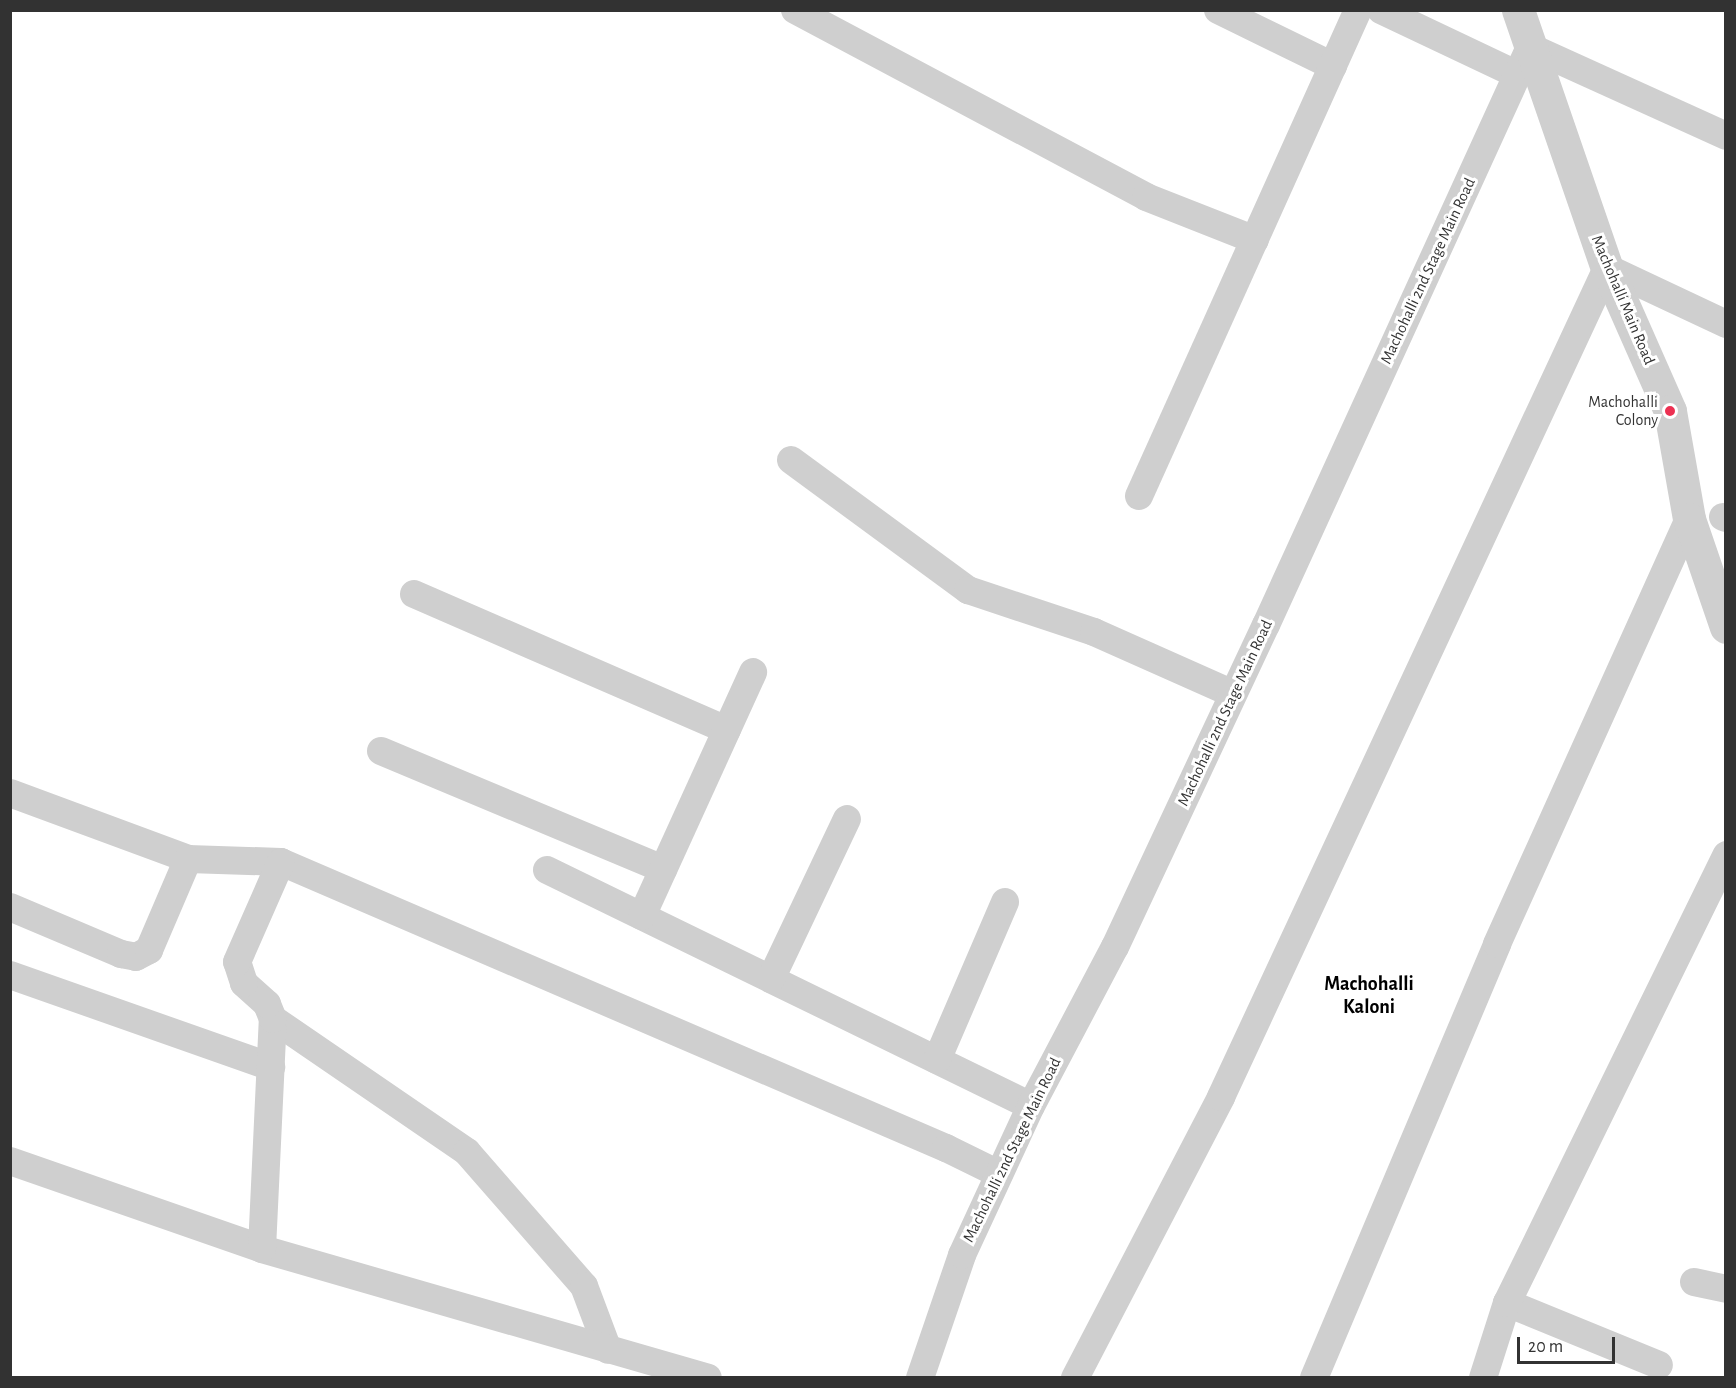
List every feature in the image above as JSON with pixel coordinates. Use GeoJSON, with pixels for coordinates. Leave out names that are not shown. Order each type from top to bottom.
{"type":"FeatureCollection","features":[{"type":"Feature","properties":{"kind":"street"},"geometry":{"type":"LineString","coordinates":[[795,10],[1146,197],[1255,240]]}},
{"type":"Feature","properties":{"kind":"street"},"geometry":{"type":"LineString","coordinates":[[1218,10],[1333,66]]}},
{"type":"Feature","properties":{"kind":"street"},"geometry":{"type":"LineString","coordinates":[[1139,496],[1358,10]]}},
{"type":"Feature","properties":{"kind":"street"},"geometry":{"type":"LineString","coordinates":[[1382,10],[1725,136]]}},
{"type":"Feature","properties":{"kind":"street","name":"Machohalli Main Road"},"geometry":{"type":"LineString","coordinates":[[1518,10],[1524,61],[1607,268],[1670,411],[1689,519],[1725,627]]}},
{"type":"Feature","properties":{"kind":"street","name":"Machohalli 2nd Stage Main Road"},"geometry":{"type":"LineString","coordinates":[[920,1377],[962,1255],[999,1174],[1031,1106],[1115,947],[1524,61]]}},
{"type":"Feature","properties":{"kind":"street"},"geometry":{"type":"LineString","coordinates":[[1075,1377],[1221,1097],[1607,268],[1725,324]]}},
{"type":"Feature","properties":{"kind":"street"},"geometry":{"type":"LineString","coordinates":[[791,460],[968,590],[1094,632],[1233,694]]}},
{"type":"Feature","properties":{"kind":"street"},"geometry":{"type":"LineString","coordinates":[[1314,1377],[1497,944],[1689,519]]}},
{"type":"Feature","properties":{"kind":"street"},"geometry":{"type":"LineString","coordinates":[[414,594],[727,730]]}},
{"type":"Feature","properties":{"kind":"street"},"geometry":{"type":"LineString","coordinates":[[642,916],[753,672]]}},
{"type":"Feature","properties":{"kind":"street"},"geometry":{"type":"LineString","coordinates":[[381,751],[663,869]]}},
{"type":"Feature","properties":{"kind":"street"},"geometry":{"type":"LineString","coordinates":[[10,793],[188,859],[280,862],[946,1148],[999,1174]]}},
{"type":"Feature","properties":{"kind":"street"},"geometry":{"type":"LineString","coordinates":[[771,979],[846,819]]}},
{"type":"Feature","properties":{"kind":"street"},"geometry":{"type":"LineString","coordinates":[[1483,1377],[1507,1303],[1725,855]]}},
{"type":"Feature","properties":{"kind":"street"},"geometry":{"type":"LineString","coordinates":[[10,907],[121,954],[136,957],[149,950],[188,859]]}},
{"type":"Feature","properties":{"kind":"street"},"geometry":{"type":"LineString","coordinates":[[262,1249],[273,1019],[267,1004],[244,983],[237,962],[280,862]]}},
{"type":"Feature","properties":{"kind":"street"},"geometry":{"type":"LineString","coordinates":[[547,870],[1031,1106]]}},
{"type":"Feature","properties":{"kind":"street"},"geometry":{"type":"LineString","coordinates":[[938,1060],[1005,902]]}},
{"type":"Feature","properties":{"kind":"street"},"geometry":{"type":"LineString","coordinates":[[10,975],[271,1067]]}},
{"type":"Feature","properties":{"kind":"street"},"geometry":{"type":"LineString","coordinates":[[273,1019],[467,1152],[584,1286],[608,1350]]}},
{"type":"Feature","properties":{"kind":"street"},"geometry":{"type":"LineString","coordinates":[[10,1161],[262,1249],[708,1377]]}},
{"type":"Feature","properties":{"kind":"street"},"geometry":{"type":"LineString","coordinates":[[1694,1282],[1725,1289]]}},
{"type":"Feature","properties":{"kind":"street"},"geometry":{"type":"LineString","coordinates":[[1507,1303],[1659,1365]]}},
{"type":"Feature","properties":{"kind":"place","name":"Machohalli Colony"},"geometry":{"type":"Point","coordinates":[1670,411]}},
{"type":"Feature","properties":{"kind":"district","name":"Machohalli Kaloni"},"geometry":{"type":"Point","coordinates":[1369,996]}}]}
